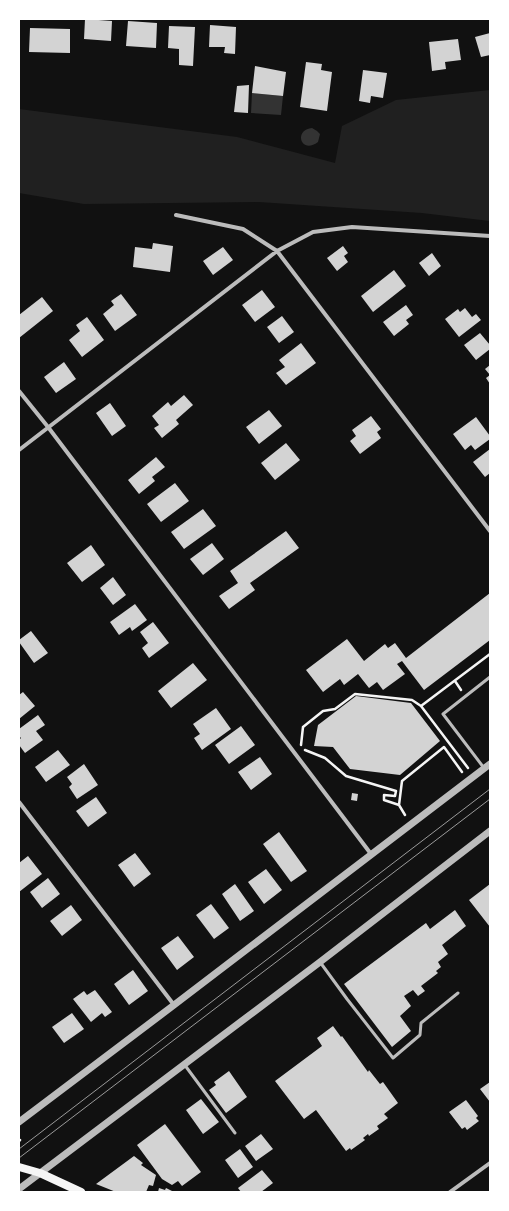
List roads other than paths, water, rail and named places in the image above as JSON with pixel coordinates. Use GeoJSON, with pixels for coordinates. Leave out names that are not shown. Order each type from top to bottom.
{"type":"FeatureCollection","features":[{"type":"Feature","properties":{"kind":"main road"},"geometry":{"type":"LineString","coordinates":[[19,1167],[40,1173],[81,1192]]}},
{"type":"Feature","properties":{"kind":"street"},"geometry":{"type":"LineString","coordinates":[[176,215],[243,229],[278,251],[490,531]]}},
{"type":"Feature","properties":{"kind":"street"},"geometry":{"type":"LineString","coordinates":[[19,450],[278,251],[313,232],[352,227],[490,236]]}},
{"type":"Feature","properties":{"kind":"street"},"geometry":{"type":"LineString","coordinates":[[19,391],[48,427],[371,854]]}},
{"type":"Feature","properties":{"kind":"street"},"geometry":{"type":"LineString","coordinates":[[19,1122],[490,764]]}},
{"type":"Feature","properties":{"kind":"street"},"geometry":{"type":"LineString","coordinates":[[19,802],[174,1005]]}},
{"type":"Feature","properties":{"kind":"street"},"geometry":{"type":"LineString","coordinates":[[19,1189],[320,962],[490,831]]}},
{"type":"Feature","properties":{"kind":"street"},"geometry":{"type":"LineString","coordinates":[[450,1192],[490,1163]]}},
{"type":"Feature","properties":{"kind":"lane"},"geometry":{"type":"LineString","coordinates":[[484,769],[442,714],[490,677]]}},
{"type":"Feature","properties":{"kind":"lane"},"geometry":{"type":"LineString","coordinates":[[320,962],[393,1058],[420,1035],[421,1024],[458,993]]}},
{"type":"Feature","properties":{"kind":"lane"},"geometry":{"type":"LineString","coordinates":[[184,1064],[235,1132]]}},
{"type":"Feature","properties":{"kind":"tram line"},"geometry":{"type":"LineString","coordinates":[[19,1149],[490,789]]}},
{"type":"Feature","properties":{"kind":"tram line"},"geometry":{"type":"LineString","coordinates":[[19,1158],[490,799]]}}]}
